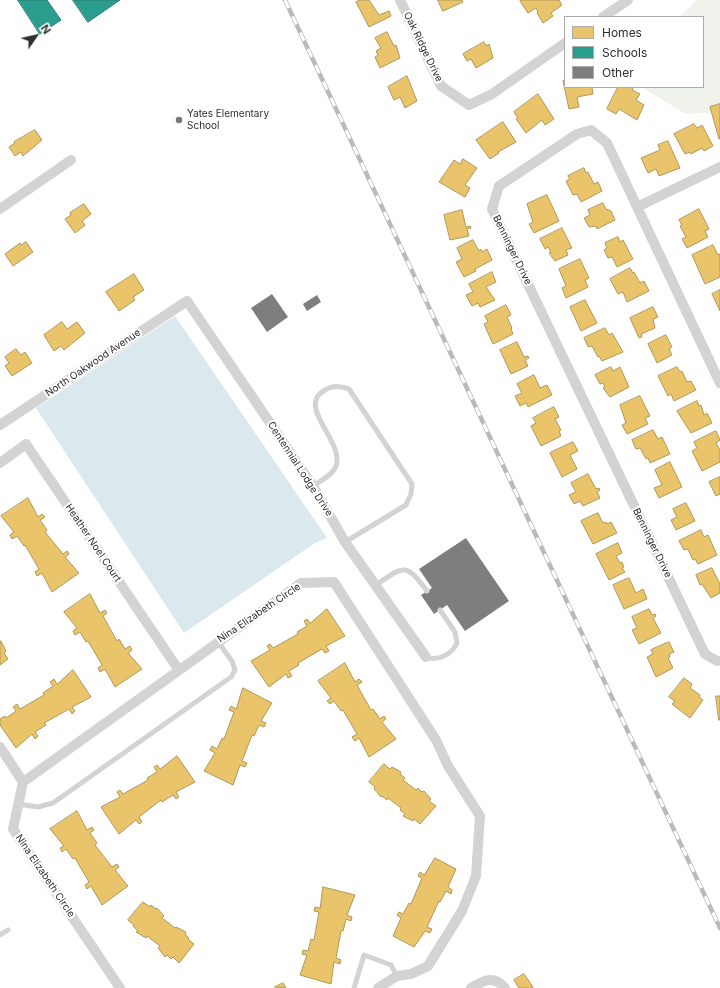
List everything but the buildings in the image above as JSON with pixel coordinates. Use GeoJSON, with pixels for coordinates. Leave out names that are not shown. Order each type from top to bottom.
{"type":"FeatureCollection","features":[{"type":"Feature","properties":{"kind":"street","name":"Oak Ridge Drive"},"geometry":{"type":"LineString","coordinates":[[400,0],[441,86],[469,104],[492,94],[564,44]]}},
{"type":"Feature","properties":{"kind":"street"},"geometry":{"type":"LineString","coordinates":[[604,16],[628,0]]}},
{"type":"Feature","properties":{"kind":"street","name":"Benninger Drive"},"geometry":{"type":"LineString","coordinates":[[720,384],[607,144],[591,130],[577,134],[499,186],[492,209],[705,654],[717,661],[720,661]]}},
{"type":"Feature","properties":{"kind":"street"},"geometry":{"type":"LineString","coordinates":[[0,209],[71,160]]}},
{"type":"Feature","properties":{"kind":"street"},"geometry":{"type":"LineString","coordinates":[[637,207],[720,167]]}},
{"type":"Feature","properties":{"kind":"street","name":"North Oakwood Avenue"},"geometry":{"type":"LineString","coordinates":[[0,425],[187,301]]}},
{"type":"Feature","properties":{"kind":"street","name":"Centennial Lodge Drive"},"geometry":{"type":"LineString","coordinates":[[187,301],[313,486],[345,542],[426,657]]}},
{"type":"Feature","properties":{"kind":"street","name":"Heather Noel Court"},"geometry":{"type":"LineString","coordinates":[[0,463],[26,444],[178,670]]}},
{"type":"Feature","properties":{"kind":"street","name":"Nina Elizabeth Circle"},"geometry":{"type":"LineString","coordinates":[[120,988],[13,829],[23,782],[301,583],[334,582],[432,733],[452,772],[480,816],[476,876],[462,911],[428,966],[412,974],[397,976],[378,988]]}},
{"type":"Feature","properties":{"kind":"street"},"geometry":{"type":"LineString","coordinates":[[0,747],[23,782]]}},
{"type":"Feature","properties":{"kind":"street"},"geometry":{"type":"LineString","coordinates":[[471,988],[485,980],[491,979],[497,981],[505,988]]}},
{"type":"Feature","properties":{"kind":"lane"},"geometry":{"type":"LineString","coordinates":[[313,486],[332,473],[336,466],[337,454],[331,439],[316,412],[315,402],[319,393],[330,387],[341,386],[349,389],[412,484],[411,494],[406,505],[345,542]]}},
{"type":"Feature","properties":{"kind":"lane"},"geometry":{"type":"LineString","coordinates":[[376,585],[395,571],[402,569],[410,570],[427,591]]}},
{"type":"Feature","properties":{"kind":"lane"},"geometry":{"type":"LineString","coordinates":[[426,657],[431,659],[441,658],[451,652],[457,643],[455,632],[440,610]]}},
{"type":"Feature","properties":{"kind":"lane"},"geometry":{"type":"LineString","coordinates":[[18,804],[38,807],[53,803],[231,677],[235,670],[232,661],[218,641]]}},
{"type":"Feature","properties":{"kind":"lane"},"geometry":{"type":"LineString","coordinates":[[0,935],[8,930]]}},
{"type":"Feature","properties":{"kind":"lane"},"geometry":{"type":"LineString","coordinates":[[354,988],[364,955],[391,965],[397,976]]}},
{"type":"Feature","properties":{"kind":"shaded area"},"geometry":{"type":"Polygon","coordinates":[[[697,0],[720,0],[720,112],[686,114],[643,88],[704,88],[704,16],[680,16],[697,0]]]}},
{"type":"Feature","properties":{"kind":"shaded area"},"geometry":{"type":"Polygon","coordinates":[[[175,316],[327,538],[315,543],[184,633],[36,408],[175,316]]]}},
{"type":"Feature","properties":{"kind":"railway"},"geometry":{"type":"LineString","coordinates":[[285,0],[720,928]]}},
{"type":"Feature","properties":{"kind":"place","name":"Yates Elementary School"},"geometry":{"type":"Point","coordinates":[179,120]}}]}
